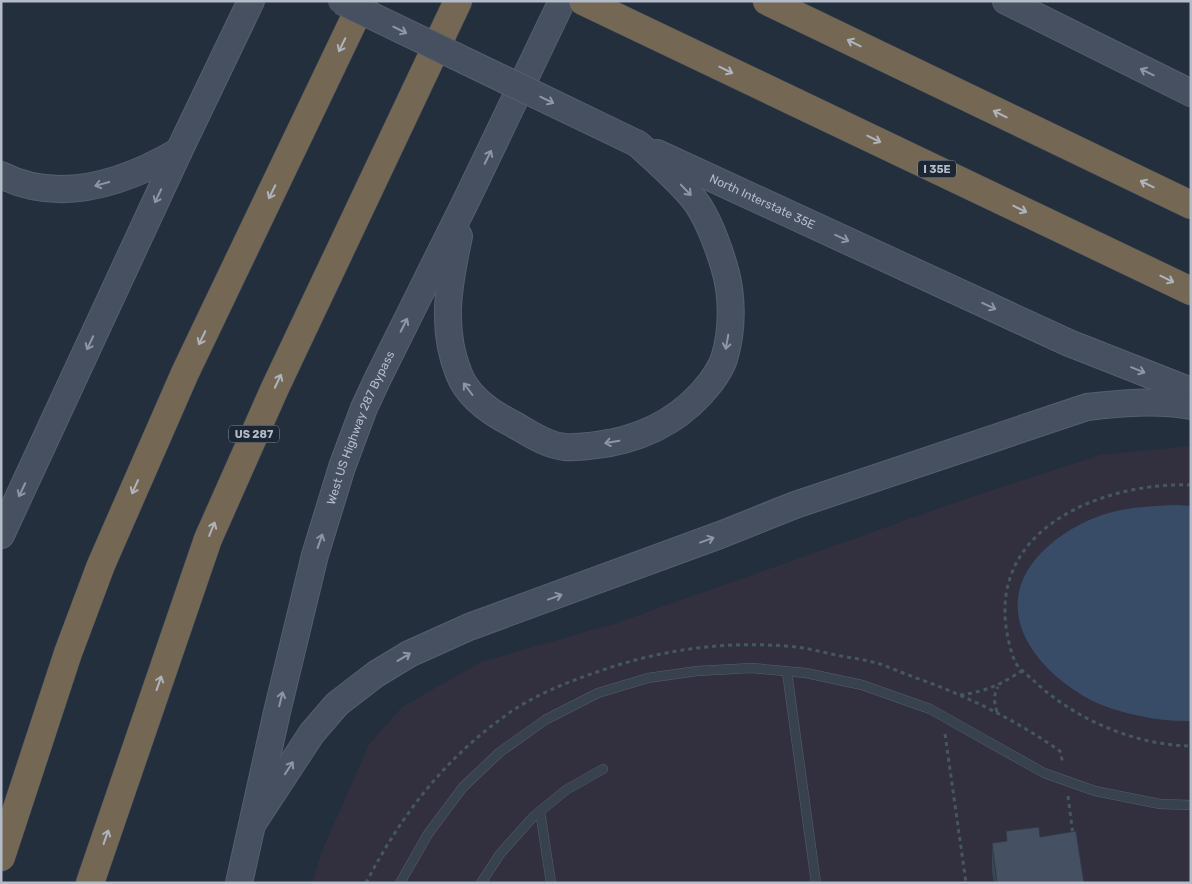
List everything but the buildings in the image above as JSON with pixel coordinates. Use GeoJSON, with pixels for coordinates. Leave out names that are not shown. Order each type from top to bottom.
{"type":"FeatureCollection","features":[{"type":"Feature","properties":{"kind":"highway"},"geometry":{"type":"LineString","coordinates":[[1,857],[68,653],[101,565],[185,373],[363,1]]}},
{"type":"Feature","properties":{"kind":"highway","name":"US 287"},"geometry":{"type":"LineString","coordinates":[[90,883],[208,539],[219,512],[275,388],[458,1]]}},
{"type":"Feature","properties":{"kind":"highway","name":"I 35E"},"geometry":{"type":"LineString","coordinates":[[583,1],[1191,291]]}},
{"type":"Feature","properties":{"kind":"highway"},"geometry":{"type":"LineString","coordinates":[[767,1],[1191,205]]}},
{"type":"Feature","properties":{"kind":"main road"},"geometry":{"type":"LineString","coordinates":[[1,535],[179,151],[251,1]]}},
{"type":"Feature","properties":{"kind":"main road","name":"North Interstate 35E"},"geometry":{"type":"LineString","coordinates":[[340,1],[638,144],[1069,343],[1191,391]]}},
{"type":"Feature","properties":{"kind":"main road","name":"West US Highway 287 Bypass"},"geometry":{"type":"LineString","coordinates":[[239,883],[315,555],[342,467],[378,378],[562,1]]}},
{"type":"Feature","properties":{"kind":"main road"},"geometry":{"type":"LineString","coordinates":[[1006,1],[1191,93]]}},
{"type":"Feature","properties":{"kind":"main road"},"geometry":{"type":"LineString","coordinates":[[466,201],[448,286],[447,315],[454,362],[459,375],[476,400],[499,417],[545,441],[564,447],[584,447],[626,440],[648,433],[676,418],[703,393],[718,373],[724,360],[730,327],[731,307],[725,268],[713,235],[694,199],[638,144]]}},
{"type":"Feature","properties":{"kind":"main road"},"geometry":{"type":"LineString","coordinates":[[1,175],[24,184],[42,187],[82,188],[137,174],[179,151]]}},
{"type":"Feature","properties":{"kind":"main road"},"geometry":{"type":"LineString","coordinates":[[252,823],[312,733],[337,704],[376,674],[409,654],[469,627],[720,535],[795,505],[1087,407],[1122,402],[1191,406]]}},
{"type":"Feature","properties":{"kind":"lane"},"geometry":{"type":"LineString","coordinates":[[400,883],[428,834],[463,787],[500,752],[545,720],[598,693],[648,678],[706,670],[752,668],[806,674],[862,684],[930,709],[1044,773],[1094,791],[1160,804],[1191,805]]}},
{"type":"Feature","properties":{"kind":"lane"},"geometry":{"type":"LineString","coordinates":[[787,672],[816,883]]}},
{"type":"Feature","properties":{"kind":"lane"},"geometry":{"type":"LineString","coordinates":[[482,882],[500,854],[533,817],[566,790],[603,769]]}},
{"type":"Feature","properties":{"kind":"lane"},"geometry":{"type":"LineString","coordinates":[[540,811],[551,883]]}},
{"type":"Feature","properties":{"kind":"path"},"geometry":{"type":"LineString","coordinates":[[1191,484],[1152,486],[1120,492],[1090,502],[1058,518],[1037,535],[1021,553],[1009,577],[1004,598],[1005,626],[1017,665],[1039,686],[1068,708],[1122,733],[1153,741],[1191,746]]}},
{"type":"Feature","properties":{"kind":"path"},"geometry":{"type":"LineString","coordinates":[[366,883],[377,860],[419,797],[446,767],[506,715],[540,695],[583,676],[625,662],[661,653],[705,647],[750,645],[798,647],[876,663],[959,695],[997,712],[1022,726],[1060,751],[1064,770]]}},
{"type":"Feature","properties":{"kind":"path"},"geometry":{"type":"LineString","coordinates":[[959,695],[982,692],[998,686],[1023,670]]}},
{"type":"Feature","properties":{"kind":"path"},"geometry":{"type":"LineString","coordinates":[[938,686],[939,695]]}},
{"type":"Feature","properties":{"kind":"path"},"geometry":{"type":"LineString","coordinates":[[997,712],[994,694],[998,686]]}},
{"type":"Feature","properties":{"kind":"path"},"geometry":{"type":"LineString","coordinates":[[944,731],[966,883]]}},
{"type":"Feature","properties":{"kind":"path"},"geometry":{"type":"LineString","coordinates":[[1068,796],[1075,844]]}},
{"type":"Feature","properties":{"kind":"shaded area"},"geometry":{"type":"Polygon","coordinates":[[[1191,446],[1191,883],[312,883],[322,851],[369,745],[402,707],[481,662],[617,623],[977,495],[1101,455],[1191,446]]]}},
{"type":"Feature","properties":{"kind":"water"},"geometry":{"type":"Polygon","coordinates":[[[1191,506],[1191,721],[1134,715],[1112,709],[1082,695],[1062,681],[1045,665],[1030,646],[1021,626],[1018,605],[1022,583],[1034,561],[1048,546],[1065,534],[1083,523],[1111,512],[1139,507],[1191,506]]]}}]}
